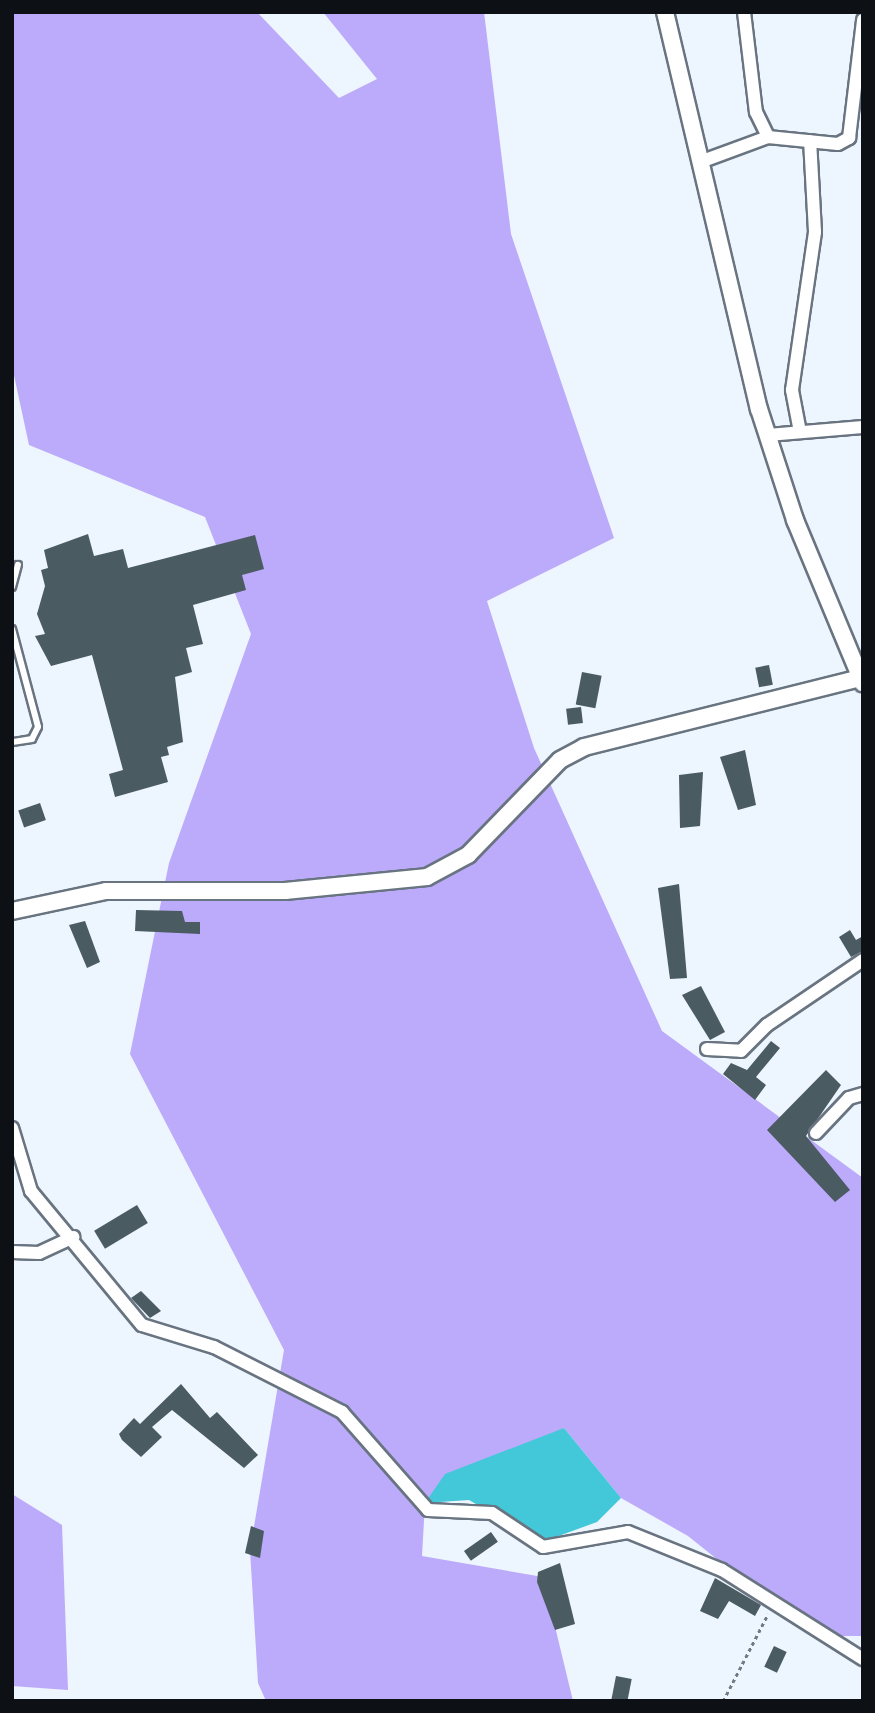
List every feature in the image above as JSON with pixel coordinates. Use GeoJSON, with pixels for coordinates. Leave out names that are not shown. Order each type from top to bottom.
{"type":"FeatureCollection","features":[{"type":"Feature","properties":{"kind":"street"},"geometry":{"type":"LineString","coordinates":[[12,911],[106,891],[285,891],[427,877],[468,855],[560,760],[584,747],[861,680],[828,609],[768,435],[665,12]]}},
{"type":"Feature","properties":{"kind":"street"},"geometry":{"type":"LineString","coordinates":[[744,12],[756,112],[768,137]]}},
{"type":"Feature","properties":{"kind":"street"},"geometry":{"type":"LineString","coordinates":[[701,162],[768,137],[838,144],[849,138],[863,20]]}},
{"type":"Feature","properties":{"kind":"street"},"geometry":{"type":"LineString","coordinates":[[800,432],[792,390],[815,232],[810,141]]}},
{"type":"Feature","properties":{"kind":"street"},"geometry":{"type":"LineString","coordinates":[[768,435],[863,427]]}},
{"type":"Feature","properties":{"kind":"street"},"geometry":{"type":"LineString","coordinates":[[707,1049],[741,1051],[767,1025],[863,960]]}},
{"type":"Feature","properties":{"kind":"street"},"geometry":{"type":"LineString","coordinates":[[816,1133],[849,1098],[863,1094]]}},
{"type":"Feature","properties":{"kind":"street"},"geometry":{"type":"LineString","coordinates":[[12,1128],[30,1191],[74,1237],[142,1325],[214,1347],[342,1412],[428,1510],[492,1513],[543,1547],[628,1532],[722,1570],[863,1659]]}},
{"type":"Feature","properties":{"kind":"street"},"geometry":{"type":"LineString","coordinates":[[12,1252],[39,1253],[74,1237]]}},
{"type":"Feature","properties":{"kind":"lane"},"geometry":{"type":"LineString","coordinates":[[12,587],[18,565]]}},
{"type":"Feature","properties":{"kind":"lane"},"geometry":{"type":"LineString","coordinates":[[12,629],[38,727],[32,739],[12,743]]}},
{"type":"Feature","properties":{"kind":"path"},"geometry":{"type":"LineString","coordinates":[[723,1701],[776,1602]]}},
{"type":"Feature","properties":{"kind":"shaded area"},"geometry":{"type":"Polygon","coordinates":[[[12,12],[257,12],[339,98],[377,79],[323,12],[484,12],[511,234],[614,538],[487,601],[534,748],[662,1031],[863,1178],[863,1636],[813,1636],[688,1536],[621,1498],[564,1428],[425,1503],[422,1556],[543,1577],[573,1701],[266,1701],[258,1683],[250,1550],[284,1350],[130,1054],[169,863],[251,634],[205,517],[29,445],[12,366],[12,12]]]}},
{"type":"Feature","properties":{"kind":"shaded area"},"geometry":{"type":"Polygon","coordinates":[[[12,1494],[62,1525],[68,1690],[12,1686],[12,1494]]]}},
{"type":"Feature","properties":{"kind":"water"},"geometry":{"type":"Polygon","coordinates":[[[564,1428],[621,1498],[597,1522],[542,1542],[469,1500],[425,1503],[445,1474],[564,1428]]]}},
{"type":"Feature","properties":{"kind":"building"},"geometry":{"type":"Polygon","coordinates":[[[88,534],[94,556],[123,549],[128,568],[255,535],[264,569],[242,575],[246,590],[193,605],[203,644],[186,648],[192,672],[175,677],[183,742],[167,747],[169,755],[161,757],[168,782],[115,797],[109,774],[123,770],[92,655],[51,666],[35,636],[45,634],[37,614],[45,586],[41,570],[48,568],[44,550],[88,534]]]}},
{"type":"Feature","properties":{"kind":"building"},"geometry":{"type":"Polygon","coordinates":[[[769,665],[773,685],[759,687],[755,668],[769,665]]]}},
{"type":"Feature","properties":{"kind":"building"},"geometry":{"type":"Polygon","coordinates":[[[582,672],[602,676],[595,708],[576,704],[582,672]]]}},
{"type":"Feature","properties":{"kind":"building"},"geometry":{"type":"Polygon","coordinates":[[[581,707],[583,723],[568,725],[566,709],[581,707]]]}},
{"type":"Feature","properties":{"kind":"building"},"geometry":{"type":"Polygon","coordinates":[[[745,750],[756,805],[738,810],[720,757],[745,750]]]}},
{"type":"Feature","properties":{"kind":"building"},"geometry":{"type":"Polygon","coordinates":[[[703,772],[700,826],[680,828],[679,775],[703,772]]]}},
{"type":"Feature","properties":{"kind":"building"},"geometry":{"type":"Polygon","coordinates":[[[40,803],[46,820],[24,828],[18,810],[40,803]]]}},
{"type":"Feature","properties":{"kind":"building"},"geometry":{"type":"Polygon","coordinates":[[[679,884],[687,978],[670,979],[658,888],[679,884]]]}},
{"type":"Feature","properties":{"kind":"building"},"geometry":{"type":"Polygon","coordinates":[[[136,910],[182,911],[185,922],[200,922],[200,934],[135,931],[136,910]]]}},
{"type":"Feature","properties":{"kind":"building"},"geometry":{"type":"Polygon","coordinates":[[[85,921],[100,962],[87,968],[69,925],[85,921]]]}},
{"type":"Feature","properties":{"kind":"building"},"geometry":{"type":"Polygon","coordinates":[[[850,930],[856,940],[863,936],[863,951],[851,957],[839,937],[850,930]]]}},
{"type":"Feature","properties":{"kind":"building"},"geometry":{"type":"Polygon","coordinates":[[[701,986],[725,1032],[710,1040],[682,995],[701,986]]]}},
{"type":"Feature","properties":{"kind":"building"},"geometry":{"type":"Polygon","coordinates":[[[771,1041],[780,1048],[756,1077],[766,1085],[755,1100],[723,1074],[731,1063],[747,1070],[771,1041]]]}},
{"type":"Feature","properties":{"kind":"building"},"geometry":{"type":"Polygon","coordinates":[[[826,1070],[841,1085],[806,1136],[850,1190],[835,1202],[767,1130],[826,1070]]]}},
{"type":"Feature","properties":{"kind":"building"},"geometry":{"type":"Polygon","coordinates":[[[137,1205],[148,1223],[105,1249],[94,1231],[137,1205]]]}},
{"type":"Feature","properties":{"kind":"building"},"geometry":{"type":"Polygon","coordinates":[[[141,1291],[161,1311],[150,1318],[131,1298],[141,1291]]]}},
{"type":"Feature","properties":{"kind":"building"},"geometry":{"type":"Polygon","coordinates":[[[181,1384],[210,1418],[217,1412],[258,1455],[244,1468],[172,1410],[152,1427],[162,1437],[141,1457],[122,1440],[119,1434],[134,1418],[140,1424],[181,1384]]]}},
{"type":"Feature","properties":{"kind":"building"},"geometry":{"type":"Polygon","coordinates":[[[251,1526],[264,1531],[260,1558],[245,1553],[251,1526]]]}},
{"type":"Feature","properties":{"kind":"building"},"geometry":{"type":"Polygon","coordinates":[[[491,1532],[498,1542],[471,1561],[464,1551],[491,1532]]]}},
{"type":"Feature","properties":{"kind":"building"},"geometry":{"type":"Polygon","coordinates":[[[560,1563],[575,1624],[555,1630],[537,1582],[538,1572],[560,1563]]]}},
{"type":"Feature","properties":{"kind":"building"},"geometry":{"type":"Polygon","coordinates":[[[715,1578],[761,1605],[755,1616],[729,1601],[718,1619],[700,1611],[715,1578]]]}},
{"type":"Feature","properties":{"kind":"building"},"geometry":{"type":"Polygon","coordinates":[[[774,1646],[787,1652],[777,1673],[764,1667],[774,1646]]]}},
{"type":"Feature","properties":{"kind":"building"},"geometry":{"type":"Polygon","coordinates":[[[616,1676],[632,1679],[627,1701],[611,1700],[616,1676]]]}}]}
